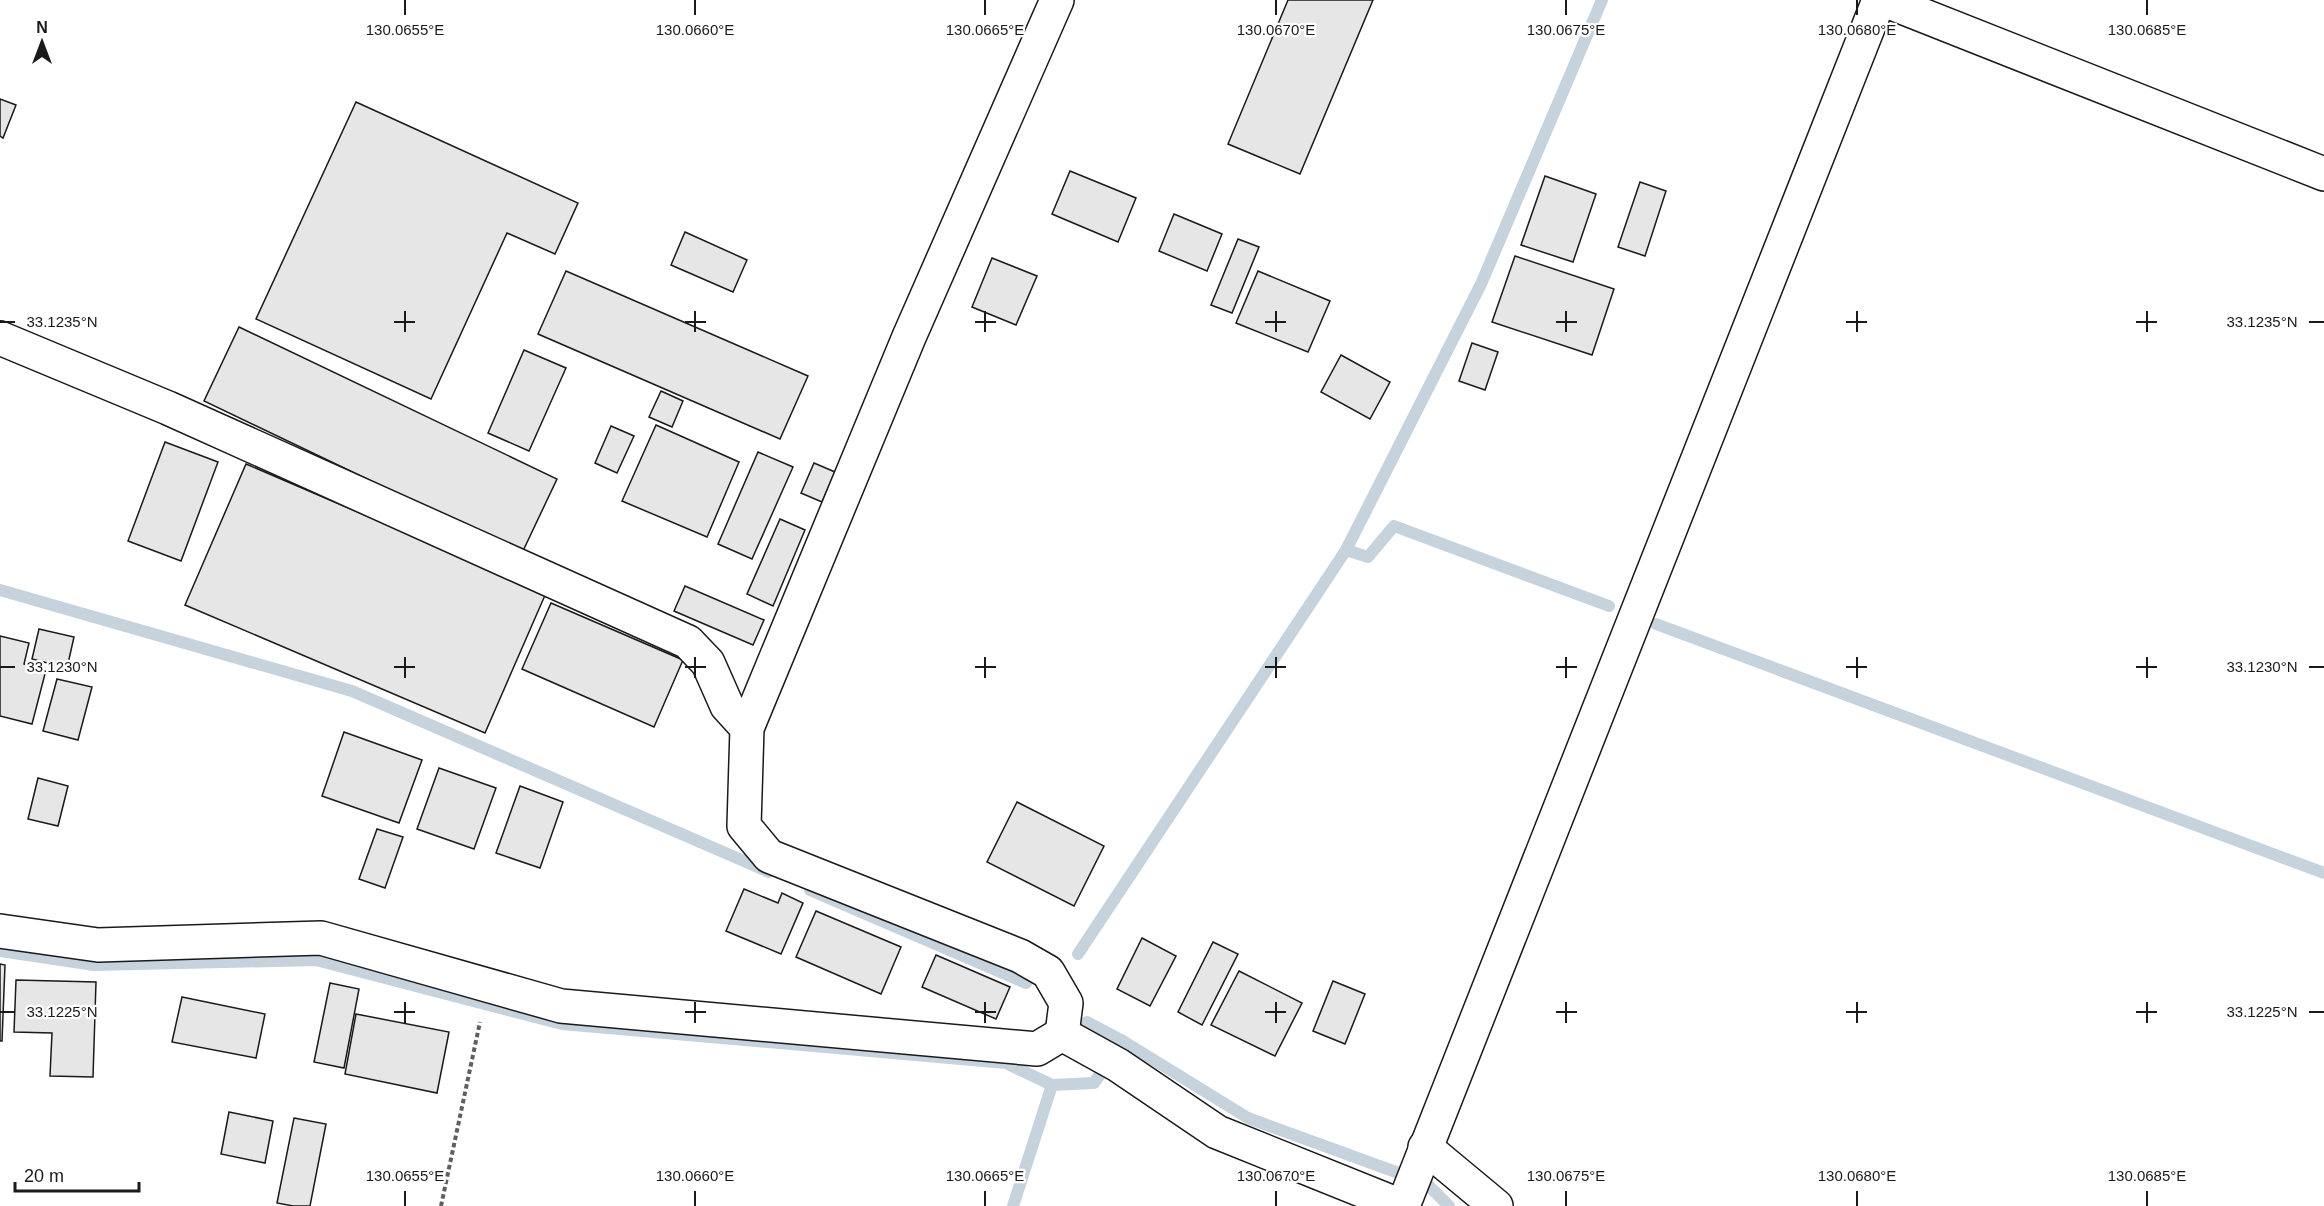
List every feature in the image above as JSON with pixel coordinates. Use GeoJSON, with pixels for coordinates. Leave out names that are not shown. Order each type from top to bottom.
{"type":"FeatureCollection","features":[{"type":"Feature","properties":{"kind":"street"},"geometry":{"type":"LineString","coordinates":[[1057,0],[914,326],[747,729],[744,826],[769,856],[1020,956],[1048,972],[1066,1003],[1062,1034]]}},
{"type":"Feature","properties":{"kind":"street"},"geometry":{"type":"LineString","coordinates":[[1062,1034],[1107,1059],[1217,1132],[1402,1206],[1879,0]]}},
{"type":"Feature","properties":{"kind":"street"},"geometry":{"type":"LineString","coordinates":[[1884,0],[2324,174]]}},
{"type":"Feature","properties":{"kind":"street"},"geometry":{"type":"LineString","coordinates":[[0,338],[168,408],[688,642],[708,663],[727,706],[747,729]]}},
{"type":"Feature","properties":{"kind":"street"},"geometry":{"type":"LineString","coordinates":[[0,932],[98,945],[321,938],[561,1006],[1037,1049],[1062,1034]]}},
{"type":"Feature","properties":{"kind":"street"},"geometry":{"type":"LineString","coordinates":[[1425,1147],[1496,1206]]}},
{"type":"Feature","properties":{"kind":"path"},"geometry":{"type":"LineString","coordinates":[[441,1206],[481,1020]]}},
{"type":"Feature","properties":{"kind":"building"},"geometry":{"type":"Polygon","coordinates":[[[1288,0],[1373,0],[1300,174],[1228,144],[1288,0]]]}},
{"type":"Feature","properties":{"kind":"building"},"geometry":{"type":"Polygon","coordinates":[[[0,99],[16,105],[3,138],[0,136],[0,99]]]}},
{"type":"Feature","properties":{"kind":"building"},"geometry":{"type":"Polygon","coordinates":[[[356,102],[578,203],[555,254],[507,233],[431,399],[256,319],[356,102]]]}},
{"type":"Feature","properties":{"kind":"building"},"geometry":{"type":"Polygon","coordinates":[[[1070,171],[1136,198],[1118,242],[1052,214],[1070,171]]]}},
{"type":"Feature","properties":{"kind":"building"},"geometry":{"type":"Polygon","coordinates":[[[1545,176],[1596,194],[1573,262],[1521,245],[1545,176]]]}},
{"type":"Feature","properties":{"kind":"building"},"geometry":{"type":"Polygon","coordinates":[[[1640,182],[1666,191],[1645,256],[1618,247],[1640,182]]]}},
{"type":"Feature","properties":{"kind":"building"},"geometry":{"type":"Polygon","coordinates":[[[1174,214],[1222,234],[1207,271],[1159,251],[1174,214]]]}},
{"type":"Feature","properties":{"kind":"building"},"geometry":{"type":"Polygon","coordinates":[[[685,232],[747,260],[733,292],[671,265],[685,232]]]}},
{"type":"Feature","properties":{"kind":"building"},"geometry":{"type":"Polygon","coordinates":[[[1238,239],[1259,247],[1232,313],[1211,305],[1238,239]]]}},
{"type":"Feature","properties":{"kind":"building"},"geometry":{"type":"Polygon","coordinates":[[[1515,256],[1614,289],[1592,355],[1492,322],[1515,256]]]}},
{"type":"Feature","properties":{"kind":"building"},"geometry":{"type":"Polygon","coordinates":[[[992,258],[1037,276],[1016,325],[972,307],[992,258]]]}},
{"type":"Feature","properties":{"kind":"building"},"geometry":{"type":"Polygon","coordinates":[[[566,271],[808,376],[780,439],[538,334],[566,271]]]}},
{"type":"Feature","properties":{"kind":"building"},"geometry":{"type":"Polygon","coordinates":[[[1258,271],[1330,301],[1308,352],[1236,323],[1258,271]]]}},
{"type":"Feature","properties":{"kind":"building"},"geometry":{"type":"Polygon","coordinates":[[[239,327],[557,479],[522,553],[204,401],[239,327]]]}},
{"type":"Feature","properties":{"kind":"building"},"geometry":{"type":"Polygon","coordinates":[[[1472,343],[1498,352],[1485,390],[1459,381],[1472,343]]]}},
{"type":"Feature","properties":{"kind":"building"},"geometry":{"type":"Polygon","coordinates":[[[524,350],[566,368],[529,451],[488,433],[524,350]]]}},
{"type":"Feature","properties":{"kind":"building"},"geometry":{"type":"Polygon","coordinates":[[[1341,355],[1390,382],[1370,419],[1321,392],[1341,355]]]}},
{"type":"Feature","properties":{"kind":"building"},"geometry":{"type":"Polygon","coordinates":[[[661,391],[683,401],[672,427],[649,417],[661,391]]]}},
{"type":"Feature","properties":{"kind":"building"},"geometry":{"type":"Polygon","coordinates":[[[656,425],[739,462],[707,537],[622,501],[656,425]]]}},
{"type":"Feature","properties":{"kind":"building"},"geometry":{"type":"Polygon","coordinates":[[[611,426],[634,436],[617,473],[595,463],[611,426]]]}},
{"type":"Feature","properties":{"kind":"building"},"geometry":{"type":"Polygon","coordinates":[[[165,442],[218,462],[181,561],[128,541],[165,442]]]}},
{"type":"Feature","properties":{"kind":"building"},"geometry":{"type":"Polygon","coordinates":[[[758,452],[793,467],[752,559],[718,544],[758,452]]]}},
{"type":"Feature","properties":{"kind":"building"},"geometry":{"type":"Polygon","coordinates":[[[814,463],[835,472],[822,502],[801,493],[814,463]]]}},
{"type":"Feature","properties":{"kind":"building"},"geometry":{"type":"Polygon","coordinates":[[[246,464],[546,593],[485,733],[185,605],[246,464]]]}},
{"type":"Feature","properties":{"kind":"building"},"geometry":{"type":"Polygon","coordinates":[[[780,519],[805,530],[773,606],[747,594],[780,519]]]}},
{"type":"Feature","properties":{"kind":"building"},"geometry":{"type":"Polygon","coordinates":[[[685,586],[764,620],[753,645],[674,611],[685,586]]]}},
{"type":"Feature","properties":{"kind":"building"},"geometry":{"type":"Polygon","coordinates":[[[551,603],[683,660],[654,727],[522,669],[551,603]]]}},
{"type":"Feature","properties":{"kind":"building"},"geometry":{"type":"Polygon","coordinates":[[[39,629],[74,637],[67,668],[32,659],[39,629]]]}},
{"type":"Feature","properties":{"kind":"building"},"geometry":{"type":"Polygon","coordinates":[[[0,636],[29,643],[24,664],[46,670],[32,724],[0,716],[0,636]]]}},
{"type":"Feature","properties":{"kind":"building"},"geometry":{"type":"Polygon","coordinates":[[[57,679],[92,687],[78,740],[43,731],[57,679]]]}},
{"type":"Feature","properties":{"kind":"building"},"geometry":{"type":"Polygon","coordinates":[[[344,732],[422,760],[399,823],[322,796],[344,732]]]}},
{"type":"Feature","properties":{"kind":"building"},"geometry":{"type":"Polygon","coordinates":[[[439,768],[496,788],[474,849],[417,829],[439,768]]]}},
{"type":"Feature","properties":{"kind":"building"},"geometry":{"type":"Polygon","coordinates":[[[38,778],[68,786],[58,826],[28,819],[38,778]]]}},
{"type":"Feature","properties":{"kind":"building"},"geometry":{"type":"Polygon","coordinates":[[[520,786],[563,802],[540,868],[496,853],[520,786]]]}},
{"type":"Feature","properties":{"kind":"building"},"geometry":{"type":"Polygon","coordinates":[[[1017,802],[1104,846],[1074,906],[987,862],[1017,802]]]}},
{"type":"Feature","properties":{"kind":"building"},"geometry":{"type":"Polygon","coordinates":[[[377,829],[403,837],[385,888],[359,879],[377,829]]]}},
{"type":"Feature","properties":{"kind":"building"},"geometry":{"type":"Polygon","coordinates":[[[744,889],[778,903],[782,893],[803,903],[781,954],[726,931],[744,889]]]}},
{"type":"Feature","properties":{"kind":"building"},"geometry":{"type":"Polygon","coordinates":[[[816,911],[901,947],[881,994],[796,957],[816,911]]]}},
{"type":"Feature","properties":{"kind":"building"},"geometry":{"type":"Polygon","coordinates":[[[1142,938],[1176,956],[1150,1006],[1117,989],[1142,938]]]}},
{"type":"Feature","properties":{"kind":"building"},"geometry":{"type":"Polygon","coordinates":[[[1213,942],[1238,954],[1202,1025],[1178,1012],[1213,942]]]}},
{"type":"Feature","properties":{"kind":"building"},"geometry":{"type":"Polygon","coordinates":[[[936,955],[1010,987],[996,1019],[922,987],[936,955]]]}},
{"type":"Feature","properties":{"kind":"building"},"geometry":{"type":"Polygon","coordinates":[[[0,964],[5,965],[2,1041],[0,1041],[0,964]]]}},
{"type":"Feature","properties":{"kind":"building"},"geometry":{"type":"Polygon","coordinates":[[[1239,971],[1302,1003],[1275,1056],[1211,1025],[1239,971]]]}},
{"type":"Feature","properties":{"kind":"building"},"geometry":{"type":"Polygon","coordinates":[[[16,980],[96,982],[93,1077],[50,1076],[52,1033],[14,1032],[16,980]]]}},
{"type":"Feature","properties":{"kind":"building"},"geometry":{"type":"Polygon","coordinates":[[[1333,981],[1365,994],[1345,1044],[1313,1031],[1333,981]]]}},
{"type":"Feature","properties":{"kind":"building"},"geometry":{"type":"Polygon","coordinates":[[[330,983],[359,989],[344,1068],[314,1062],[330,983]]]}},
{"type":"Feature","properties":{"kind":"building"},"geometry":{"type":"Polygon","coordinates":[[[182,997],[265,1014],[256,1058],[172,1042],[182,997]]]}},
{"type":"Feature","properties":{"kind":"building"},"geometry":{"type":"Polygon","coordinates":[[[356,1014],[449,1032],[437,1093],[345,1074],[356,1014]]]}},
{"type":"Feature","properties":{"kind":"building"},"geometry":{"type":"Polygon","coordinates":[[[229,1112],[273,1121],[265,1163],[221,1154],[229,1112]]]}},
{"type":"Feature","properties":{"kind":"building"},"geometry":{"type":"Polygon","coordinates":[[[294,1118],[326,1124],[310,1206],[277,1203],[294,1118]]]}},
{"type":"Feature","properties":{"kind":"waterway"},"geometry":{"type":"LineString","coordinates":[[1078,954],[1346,550],[1481,284],[1602,0]]}},
{"type":"Feature","properties":{"kind":"waterway"},"geometry":{"type":"LineString","coordinates":[[1346,550],[1368,557],[1394,526],[1609,606]]}},
{"type":"Feature","properties":{"kind":"waterway"},"geometry":{"type":"LineString","coordinates":[[0,590],[352,691],[769,872]]}},
{"type":"Feature","properties":{"kind":"waterway"},"geometry":{"type":"LineString","coordinates":[[1656,624],[2324,873]]}},
{"type":"Feature","properties":{"kind":"waterway"},"geometry":{"type":"LineString","coordinates":[[810,890],[1026,983]]}},
{"type":"Feature","properties":{"kind":"waterway"},"geometry":{"type":"LineString","coordinates":[[0,951],[94,965],[316,960],[562,1024],[1006,1063],[1052,1085],[1094,1083],[1123,1041],[1248,1118],[1426,1183],[1449,1206]]}},
{"type":"Feature","properties":{"kind":"waterway"},"geometry":{"type":"LineString","coordinates":[[1087,1022],[1123,1041]]}},
{"type":"Feature","properties":{"kind":"waterway"},"geometry":{"type":"LineString","coordinates":[[1013,1206],[1052,1085]]}}]}
